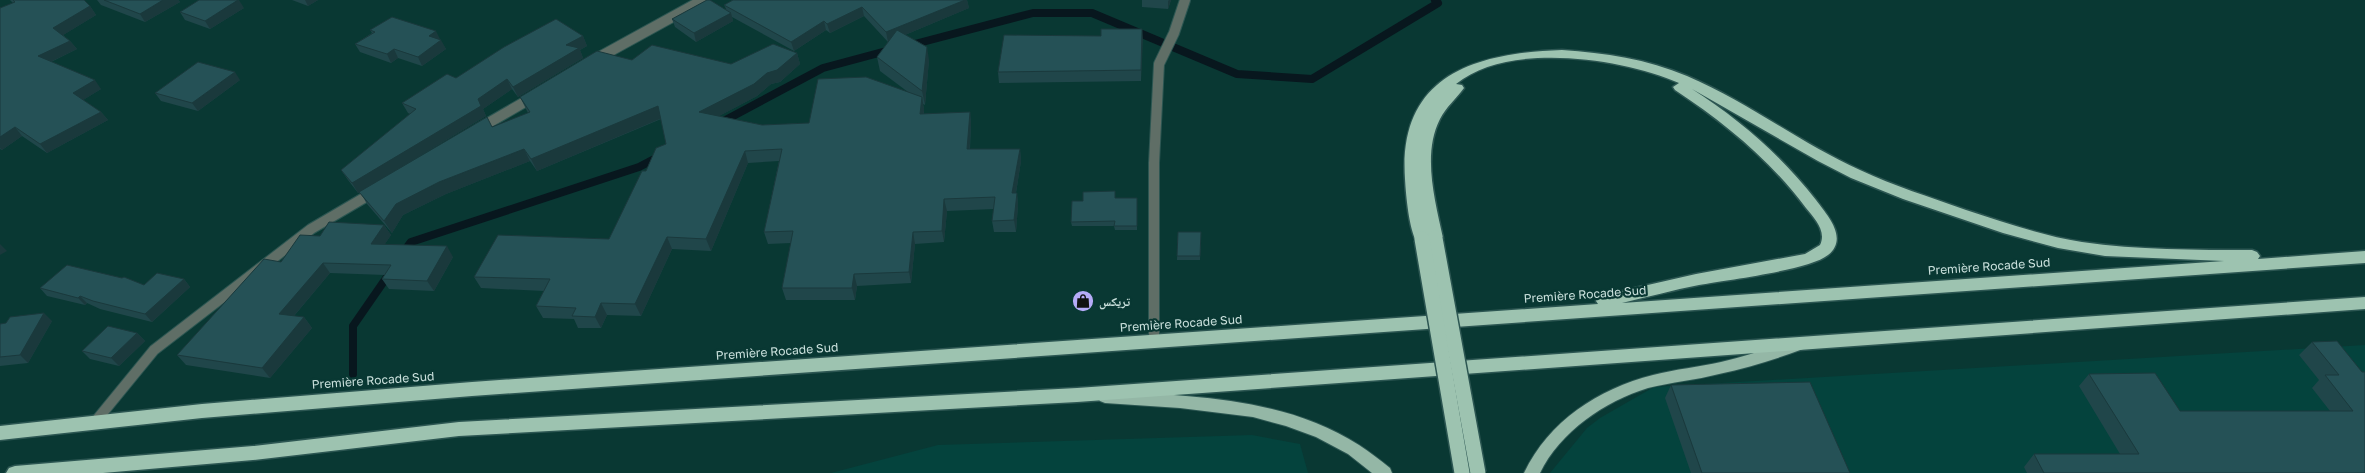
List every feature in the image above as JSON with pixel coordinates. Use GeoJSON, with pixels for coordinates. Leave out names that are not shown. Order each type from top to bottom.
{"type":"FeatureCollection","features":[{"type":"Feature","properties":{"kind":"highway"},"geometry":{"type":"LineString","coordinates":[[1478,473],[1429,238],[1414,196],[1412,153],[1418,123],[1430,100],[1451,81],[1479,66],[1513,56],[1560,53],[1616,59],[1661,71],[1707,91],[1825,159],[1868,178],[1960,213],[2059,244],[2121,251],[2359,257]]}},
{"type":"Feature","properties":{"kind":"highway"},"geometry":{"type":"LineString","coordinates":[[1462,473],[1429,238],[1424,163],[1429,126],[1441,104],[1460,86],[1486,72],[1518,63],[1555,60],[1615,65],[1657,77],[1679,86],[1728,120],[1777,163],[1799,187],[1828,229],[1830,237],[1824,251],[1807,259],[1696,280],[1566,311]]}},
{"type":"Feature","properties":{"kind":"highway","name":"Première Rocade Sud"},"geometry":{"type":"LineString","coordinates":[[0,433],[95,422],[462,390],[1566,311],[2359,257]]}},
{"type":"Feature","properties":{"kind":"highway"},"geometry":{"type":"LineString","coordinates":[[15,473],[253,453],[459,429],[1077,396],[2365,303]]}},
{"type":"Feature","properties":{"kind":"highway"},"geometry":{"type":"LineString","coordinates":[[1532,473],[1543,451],[1569,424],[1624,392],[1645,383],[1763,357],[1804,343]]}},
{"type":"Feature","properties":{"kind":"highway"},"geometry":{"type":"LineString","coordinates":[[1077,396],[1232,406],[1272,414],[1293,420],[1332,437],[1356,451],[1384,473]]}},
{"type":"Feature","properties":{"kind":"street"},"geometry":{"type":"LineString","coordinates":[[587,64],[703,0]]}},
{"type":"Feature","properties":{"kind":"street"},"geometry":{"type":"LineString","coordinates":[[1154,341],[1154,163],[1159,64],[1174,33],[1184,0]]}},
{"type":"Feature","properties":{"kind":"street"},"geometry":{"type":"LineString","coordinates":[[470,134],[546,89]]}},
{"type":"Feature","properties":{"kind":"street"},"geometry":{"type":"LineString","coordinates":[[95,422],[154,350],[311,229],[386,184]]}},
{"type":"Feature","properties":{"kind":"shaded area"},"geometry":{"type":"Polygon","coordinates":[[[2365,345],[2365,473],[1550,473],[1587,428],[1600,418],[1654,387],[2365,345]]]}},
{"type":"Feature","properties":{"kind":"shaded area"},"geometry":{"type":"Polygon","coordinates":[[[1252,435],[1300,444],[1308,473],[831,473],[938,445],[1252,435]]]}},
{"type":"Feature","properties":{"kind":"building"},"geometry":{"type":"Polygon","coordinates":[[[13,0],[84,0],[90,6],[53,28],[70,41],[38,56],[95,80],[73,93],[101,112],[40,144],[15,127],[0,137],[0,8],[15,2],[13,0]]]}},
{"type":"Feature","properties":{"kind":"building"},"geometry":{"type":"Polygon","coordinates":[[[104,0],[163,0],[140,14],[104,0]]]}},
{"type":"Feature","properties":{"kind":"building"},"geometry":{"type":"Polygon","coordinates":[[[199,0],[238,0],[205,21],[180,12],[199,0]]]}},
{"type":"Feature","properties":{"kind":"building"},"geometry":{"type":"Polygon","coordinates":[[[707,0],[731,13],[694,33],[672,19],[707,0]]]}},
{"type":"Feature","properties":{"kind":"building"},"geometry":{"type":"Polygon","coordinates":[[[733,0],[965,0],[886,32],[862,7],[827,24],[824,21],[791,42],[724,5],[733,0]]]}},
{"type":"Feature","properties":{"kind":"building"},"geometry":{"type":"Polygon","coordinates":[[[392,17],[436,31],[429,36],[441,40],[418,57],[394,49],[387,54],[355,44],[375,32],[370,30],[392,17]]]}},
{"type":"Feature","properties":{"kind":"building"},"geometry":{"type":"Polygon","coordinates":[[[556,19],[583,36],[566,45],[579,48],[513,87],[507,79],[478,99],[481,106],[352,183],[341,170],[416,109],[402,103],[447,74],[456,78],[504,47],[556,19]]]}},
{"type":"Feature","properties":{"kind":"building"},"geometry":{"type":"Polygon","coordinates":[[[1101,29],[1142,29],[1141,70],[998,72],[1004,35],[1101,36],[1101,29]]]}},
{"type":"Feature","properties":{"kind":"building"},"geometry":{"type":"Polygon","coordinates":[[[897,30],[927,47],[922,91],[877,57],[897,30]]]}},
{"type":"Feature","properties":{"kind":"building"},"geometry":{"type":"Polygon","coordinates":[[[773,44],[797,53],[777,70],[767,73],[754,84],[699,112],[762,125],[809,123],[818,79],[866,77],[922,97],[920,114],[970,112],[967,149],[1020,149],[1012,193],[1017,193],[1014,220],[992,221],[995,197],[944,199],[942,231],[913,232],[909,272],[854,274],[852,288],[782,288],[793,231],[764,232],[782,149],[745,151],[706,239],[667,237],[635,304],[601,303],[595,317],[572,316],[576,308],[536,306],[550,279],[474,277],[498,235],[609,239],[642,171],[646,171],[656,148],[666,144],[658,106],[531,159],[524,149],[439,182],[396,204],[384,221],[359,192],[487,117],[492,127],[530,112],[520,97],[597,51],[632,60],[652,45],[731,64],[773,44]]]}},
{"type":"Feature","properties":{"kind":"building"},"geometry":{"type":"Polygon","coordinates":[[[198,62],[235,72],[192,103],[155,93],[198,62]]]}},
{"type":"Feature","properties":{"kind":"building"},"geometry":{"type":"Polygon","coordinates":[[[1115,191],[1115,198],[1137,198],[1137,226],[1114,226],[1115,221],[1071,222],[1072,201],[1083,201],[1083,192],[1115,191]]]}},
{"type":"Feature","properties":{"kind":"building"},"geometry":{"type":"Polygon","coordinates":[[[329,222],[384,225],[371,244],[447,246],[427,281],[382,279],[391,265],[323,263],[279,314],[304,317],[262,368],[177,355],[264,259],[281,262],[300,235],[320,236],[329,222]]]}},
{"type":"Feature","properties":{"kind":"building"},"geometry":{"type":"Polygon","coordinates":[[[1178,232],[1201,232],[1200,256],[1177,256],[1178,232]]]}},
{"type":"Feature","properties":{"kind":"building"},"geometry":{"type":"Polygon","coordinates":[[[67,265],[124,277],[144,285],[157,273],[184,279],[145,314],[80,296],[78,298],[40,288],[67,265]]]}},
{"type":"Feature","properties":{"kind":"building"},"geometry":{"type":"Polygon","coordinates":[[[44,313],[20,355],[0,357],[0,324],[6,323],[10,317],[44,313]]]}},
{"type":"Feature","properties":{"kind":"building"},"geometry":{"type":"Polygon","coordinates":[[[108,326],[137,333],[111,358],[82,351],[108,326]]]}},
{"type":"Feature","properties":{"kind":"building"},"geometry":{"type":"Polygon","coordinates":[[[2337,341],[2362,372],[2365,372],[2365,473],[2044,473],[2034,454],[2139,454],[2089,374],[2155,373],[2180,411],[2353,411],[2325,375],[2339,375],[2312,342],[2337,341]]]}},
{"type":"Feature","properties":{"kind":"building"},"geometry":{"type":"Polygon","coordinates":[[[1810,382],[1850,473],[1702,473],[1671,385],[1810,382]]]}},
{"type":"Feature","properties":{"kind":"waterway"},"geometry":{"type":"LineString","coordinates":[[911,45],[1033,13],[1092,13],[1237,74],[1312,79],[1438,3],[1435,0]]}},
{"type":"Feature","properties":{"kind":"waterway"},"geometry":{"type":"LineString","coordinates":[[720,123],[823,68],[890,50]]}},
{"type":"Feature","properties":{"kind":"waterway"},"geometry":{"type":"LineString","coordinates":[[402,254],[411,242],[639,167],[660,156]]}},
{"type":"Feature","properties":{"kind":"waterway"},"geometry":{"type":"LineString","coordinates":[[353,374],[353,326],[389,274]]}},
{"type":"Feature","properties":{"kind":"place","name":"تريكس"},"geometry":{"type":"Point","coordinates":[1083,301]}}]}
